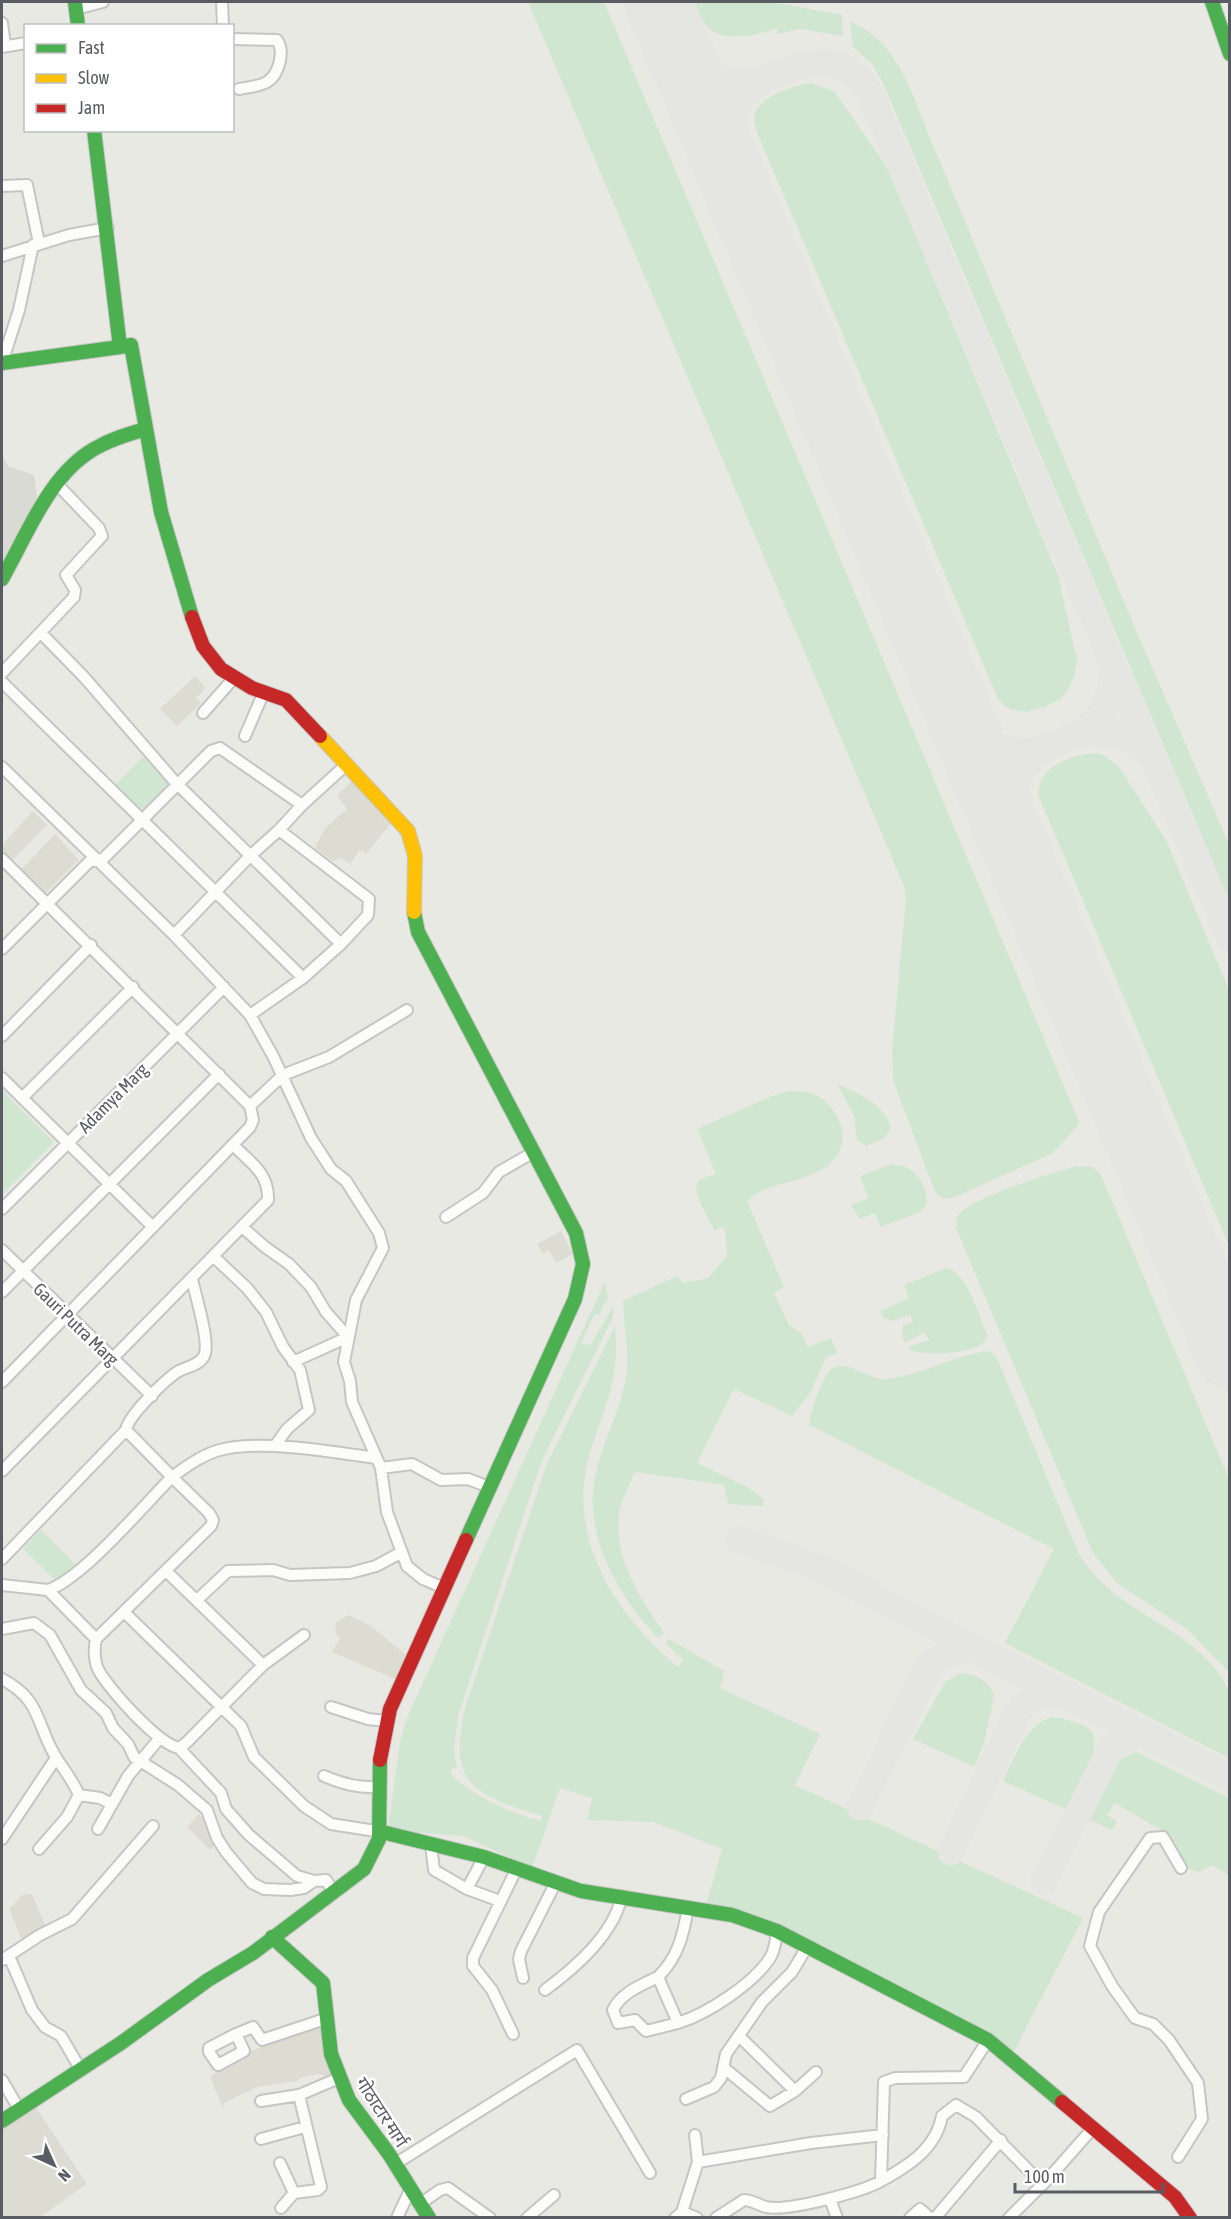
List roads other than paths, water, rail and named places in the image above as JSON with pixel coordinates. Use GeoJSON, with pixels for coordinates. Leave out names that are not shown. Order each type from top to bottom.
{"type":"FeatureCollection","features":[{"type":"Feature","properties":{"kind":"main road"},"geometry":{"type":"LineString","coordinates":[[1212,2],[1230,54]]}},
{"type":"Feature","properties":{"kind":"main road"},"geometry":{"type":"LineString","coordinates":[[76,5],[78,24]]}},
{"type":"Feature","properties":{"kind":"main road"},"geometry":{"type":"LineString","coordinates":[[94,132],[108,228],[120,347]]}},
{"type":"Feature","properties":{"kind":"main road"},"geometry":{"type":"LineString","coordinates":[[2,363],[131,345],[146,429],[181,588],[205,651],[233,679],[263,694],[286,700],[408,831],[415,846],[417,861],[413,900],[418,932],[582,1247],[584,1273],[566,1320],[386,1720],[378,1787],[382,1832],[364,1869],[272,1937],[81,2070],[2,2121]]}},
{"type":"Feature","properties":{"kind":"main road"},"geometry":{"type":"LineString","coordinates":[[2,579],[56,483],[92,450],[146,429]]}},
{"type":"Feature","properties":{"kind":"main road"},"geometry":{"type":"LineString","coordinates":[[382,1832],[484,1857],[555,1884],[747,1919],[777,1931],[988,2040],[1175,2197],[1190,2217]]}},
{"type":"Feature","properties":{"kind":"main road","name":"गोठाटार मार्ग"},"geometry":{"type":"LineString","coordinates":[[272,1937],[323,1983],[331,2054],[339,2078],[349,2100],[395,2164],[429,2217]]}},
{"type":"Feature","properties":{"kind":"street"},"geometry":{"type":"LineString","coordinates":[[76,5],[103,2]]}},
{"type":"Feature","properties":{"kind":"street"},"geometry":{"type":"LineString","coordinates":[[222,2],[223,24]]}},
{"type":"Feature","properties":{"kind":"street"},"geometry":{"type":"LineString","coordinates":[[2,23],[3,46],[24,43]]}},
{"type":"Feature","properties":{"kind":"street"},"geometry":{"type":"LineString","coordinates":[[234,39],[277,39],[280,43],[281,56],[276,73],[269,81],[239,89]]}},
{"type":"Feature","properties":{"kind":"street"},"geometry":{"type":"LineString","coordinates":[[2,186],[23,183],[27,185],[36,244],[2,363]]}},
{"type":"Feature","properties":{"kind":"street"},"geometry":{"type":"LineString","coordinates":[[2,256],[36,244],[108,228]]}},
{"type":"Feature","properties":{"kind":"street"},"geometry":{"type":"LineString","coordinates":[[2,673],[74,597],[75,590],[66,575],[102,536],[99,528],[56,483]]}},
{"type":"Feature","properties":{"kind":"street"},"geometry":{"type":"LineString","coordinates":[[41,633],[84,677],[176,783],[249,857],[341,944]]}},
{"type":"Feature","properties":{"kind":"street"},"geometry":{"type":"LineString","coordinates":[[203,713],[233,679]]}},
{"type":"Feature","properties":{"kind":"street"},"geometry":{"type":"LineString","coordinates":[[2,682],[303,978]]}},
{"type":"Feature","properties":{"kind":"street"},"geometry":{"type":"LineString","coordinates":[[245,736],[263,694]]}},
{"type":"Feature","properties":{"kind":"street"},"geometry":{"type":"LineString","coordinates":[[2,949],[90,861],[103,859],[142,822],[176,783],[211,751],[220,748],[302,804]]}},
{"type":"Feature","properties":{"kind":"street"},"geometry":{"type":"LineString","coordinates":[[174,935],[302,804],[347,764]]}},
{"type":"Feature","properties":{"kind":"street"},"geometry":{"type":"LineString","coordinates":[[2,767],[174,935],[250,1015],[283,1076],[310,1138],[331,1169],[346,1180],[379,1233],[383,1248],[356,1300],[344,1362],[350,1381],[352,1402],[378,1463],[387,1512],[407,1566],[423,1579],[444,1588]]}},
{"type":"Feature","properties":{"kind":"street"},"geometry":{"type":"LineString","coordinates":[[250,1015],[303,978],[341,944],[368,915],[369,899],[279,830]]}},
{"type":"Feature","properties":{"kind":"street"},"geometry":{"type":"LineString","coordinates":[[2,859],[91,945],[250,1106],[253,1120],[250,1127],[233,1145],[2,1382]]}},
{"type":"Feature","properties":{"kind":"street"},"geometry":{"type":"LineString","coordinates":[[2,1036],[91,945]]}},
{"type":"Feature","properties":{"kind":"street"},"geometry":{"type":"LineString","coordinates":[[22,1098],[133,987]]}},
{"type":"Feature","properties":{"kind":"street","name":"Adamya Marg"},"geometry":{"type":"LineString","coordinates":[[2,1209],[224,987]]}},
{"type":"Feature","properties":{"kind":"street"},"geometry":{"type":"LineString","coordinates":[[250,1106],[283,1076],[329,1057],[407,1010]]}},
{"type":"Feature","properties":{"kind":"street"},"geometry":{"type":"LineString","coordinates":[[2,1292],[20,1271],[219,1074]]}},
{"type":"Feature","properties":{"kind":"street"},"geometry":{"type":"LineString","coordinates":[[2,1078],[153,1227]]}},
{"type":"Feature","properties":{"kind":"street"},"geometry":{"type":"LineString","coordinates":[[2,1471],[268,1200],[268,1185],[265,1177],[233,1145]]}},
{"type":"Feature","properties":{"kind":"street"},"geometry":{"type":"LineString","coordinates":[[446,1217],[483,1193],[499,1172],[534,1152]]}},
{"type":"Feature","properties":{"kind":"street"},"geometry":{"type":"LineString","coordinates":[[242,1227],[289,1264],[311,1287],[326,1312],[348,1337]]}},
{"type":"Feature","properties":{"kind":"street","name":"Gauri Putra Marg"},"geometry":{"type":"LineString","coordinates":[[2,1250],[20,1271],[152,1396]]}},
{"type":"Feature","properties":{"kind":"street"},"geometry":{"type":"LineString","coordinates":[[213,1256],[258,1301],[293,1362],[300,1370],[309,1410],[287,1429],[275,1446]]}},
{"type":"Feature","properties":{"kind":"street"},"geometry":{"type":"LineString","coordinates":[[2,1559],[126,1430],[132,1416],[173,1375],[197,1363],[205,1356],[206,1343],[192,1279]]}},
{"type":"Feature","properties":{"kind":"street"},"geometry":{"type":"LineString","coordinates":[[293,1362],[348,1337]]}},
{"type":"Feature","properties":{"kind":"street"},"geometry":{"type":"LineString","coordinates":[[126,1430],[210,1513],[213,1520],[211,1526],[96,1639],[95,1659],[105,1680],[159,1739],[179,1748],[221,1793],[226,1809],[249,1835],[297,1876],[314,1881],[326,1880],[333,1891]]}},
{"type":"Feature","properties":{"kind":"street"},"geometry":{"type":"LineString","coordinates":[[2,1585],[48,1590],[68,1580],[172,1477],[190,1463],[224,1449],[275,1446],[378,1463],[412,1464],[441,1480],[468,1479],[489,1487]]}},
{"type":"Feature","properties":{"kind":"street"},"geometry":{"type":"LineString","coordinates":[[197,1600],[228,1571],[273,1570],[290,1575],[350,1573],[376,1566],[402,1552]]}},
{"type":"Feature","properties":{"kind":"street"},"geometry":{"type":"LineString","coordinates":[[166,1571],[263,1665]]}},
{"type":"Feature","properties":{"kind":"street"},"geometry":{"type":"LineString","coordinates":[[48,1590],[96,1639]]}},
{"type":"Feature","properties":{"kind":"street"},"geometry":{"type":"LineString","coordinates":[[124,1612],[241,1726],[254,1757],[318,1818],[331,1824],[382,1832]]}},
{"type":"Feature","properties":{"kind":"street"},"geometry":{"type":"LineString","coordinates":[[2,1629],[34,1623],[50,1635],[81,1690],[106,1713],[113,1728],[128,1744],[138,1762],[178,1785],[207,1810],[217,1838],[252,1883],[264,1889],[290,1890],[303,1888],[314,1881]]}},
{"type":"Feature","properties":{"kind":"street"},"geometry":{"type":"LineString","coordinates":[[179,1748],[263,1665],[304,1635]]}},
{"type":"Feature","properties":{"kind":"street"},"geometry":{"type":"LineString","coordinates":[[2,1679],[28,1697],[56,1758],[72,1778],[79,1795]]}},
{"type":"Feature","properties":{"kind":"street"},"geometry":{"type":"LineString","coordinates":[[331,1707],[368,1719],[386,1720]]}},
{"type":"Feature","properties":{"kind":"street"},"geometry":{"type":"LineString","coordinates":[[98,1829],[138,1762],[159,1739]]}},
{"type":"Feature","properties":{"kind":"street"},"geometry":{"type":"LineString","coordinates":[[2,1839],[56,1758]]}},
{"type":"Feature","properties":{"kind":"street"},"geometry":{"type":"LineString","coordinates":[[324,1776],[344,1785],[378,1787]]}},
{"type":"Feature","properties":{"kind":"street"},"geometry":{"type":"LineString","coordinates":[[79,1795],[100,1798],[112,1804]]}},
{"type":"Feature","properties":{"kind":"street"},"geometry":{"type":"LineString","coordinates":[[39,1849],[67,1816],[79,1795]]}},
{"type":"Feature","properties":{"kind":"street"},"geometry":{"type":"LineString","coordinates":[[81,2070],[61,2036],[45,2027],[32,2010],[5,1958],[40,1935],[72,1919],[153,1826]]}},
{"type":"Feature","properties":{"kind":"street"},"geometry":{"type":"LineString","coordinates":[[1178,2157],[1203,2119],[1198,2083],[1169,2040],[1153,2024],[1135,2018],[1112,1986],[1090,1946],[1099,1912],[1150,1838],[1163,1837],[1181,1868]]}},
{"type":"Feature","properties":{"kind":"street"},"geometry":{"type":"LineString","coordinates":[[431,1845],[434,1870],[467,1888],[500,1900]]}},
{"type":"Feature","properties":{"kind":"street"},"geometry":{"type":"LineString","coordinates":[[467,1888],[484,1857]]}},
{"type":"Feature","properties":{"kind":"street"},"geometry":{"type":"LineString","coordinates":[[513,2034],[492,1990],[473,1966],[478,1947],[516,1870]]}},
{"type":"Feature","properties":{"kind":"street"},"geometry":{"type":"LineString","coordinates":[[523,1978],[519,1959],[521,1951],[555,1884]]}},
{"type":"Feature","properties":{"kind":"street"},"geometry":{"type":"LineString","coordinates":[[545,1990],[568,1973],[618,1916],[622,1896]]}},
{"type":"Feature","properties":{"kind":"street"},"geometry":{"type":"LineString","coordinates":[[688,1908],[684,1934],[675,1958],[658,1977],[636,1987],[616,2004],[613,2010],[615,2020],[620,2024],[635,2020],[646,2031],[701,2016],[741,1986],[769,1959],[777,1931]]}},
{"type":"Feature","properties":{"kind":"street"},"geometry":{"type":"LineString","coordinates":[[686,2099],[714,2087],[721,2078],[726,2054],[740,2037],[762,2002],[792,1972],[807,1947]]}},
{"type":"Feature","properties":{"kind":"street"},"geometry":{"type":"LineString","coordinates":[[658,1977],[678,2023]]}},
{"type":"Feature","properties":{"kind":"street"},"geometry":{"type":"LineString","coordinates":[[236,2034],[253,2026],[262,2040],[328,2018]]}},
{"type":"Feature","properties":{"kind":"street"},"geometry":{"type":"LineString","coordinates":[[740,2037],[795,2091]]}},
{"type":"Feature","properties":{"kind":"street"},"geometry":{"type":"LineString","coordinates":[[881,2181],[884,2082],[895,2078],[964,2077],[988,2040]]}},
{"type":"Feature","properties":{"kind":"street"},"geometry":{"type":"LineString","coordinates":[[395,2164],[577,2050],[650,2173]]}},
{"type":"Feature","properties":{"kind":"street"},"geometry":{"type":"LineString","coordinates":[[723,2067],[770,2106],[795,2091],[816,2072]]}},
{"type":"Feature","properties":{"kind":"street"},"geometry":{"type":"LineString","coordinates":[[261,2101],[299,2096],[339,2078]]}},
{"type":"Feature","properties":{"kind":"street"},"geometry":{"type":"LineString","coordinates":[[2,2080],[19,2109]]}},
{"type":"Feature","properties":{"kind":"street"},"geometry":{"type":"LineString","coordinates":[[281,2208],[294,2193],[318,2190],[321,2187],[299,2096]]}},
{"type":"Feature","properties":{"kind":"street"},"geometry":{"type":"LineString","coordinates":[[716,2217],[744,2200],[766,2213],[868,2188],[917,2157],[939,2130],[942,2116],[956,2105],[976,2117],[1041,2183]]}},
{"type":"Feature","properties":{"kind":"street"},"geometry":{"type":"LineString","coordinates":[[261,2139],[305,2127]]}},
{"type":"Feature","properties":{"kind":"street"},"geometry":{"type":"LineString","coordinates":[[1009,2217],[1041,2183],[1048,2179],[1093,2128]]}},
{"type":"Feature","properties":{"kind":"street"},"geometry":{"type":"LineString","coordinates":[[695,2135],[698,2162],[678,2215],[696,2217]]}},
{"type":"Feature","properties":{"kind":"street"},"geometry":{"type":"LineString","coordinates":[[698,2162],[829,2140],[883,2135]]}},
{"type":"Feature","properties":{"kind":"street"},"geometry":{"type":"LineString","coordinates":[[935,2217],[1001,2140]]}},
{"type":"Feature","properties":{"kind":"street"},"geometry":{"type":"LineString","coordinates":[[280,2163],[294,2193]]}},
{"type":"Feature","properties":{"kind":"street"},"geometry":{"type":"LineString","coordinates":[[420,2204],[440,2190],[448,2188],[490,2217]]}},
{"type":"Feature","properties":{"kind":"street"},"geometry":{"type":"LineString","coordinates":[[397,2217],[410,2190]]}},
{"type":"Feature","properties":{"kind":"street"},"geometry":{"type":"LineString","coordinates":[[527,2217],[554,2195]]}},
{"type":"Feature","properties":{"kind":"street"},"geometry":{"type":"LineString","coordinates":[[830,2199],[837,2217]]}},
{"type":"Feature","properties":{"kind":"street"},"geometry":{"type":"LineString","coordinates":[[910,2217],[920,2209],[930,2217]]}}]}
